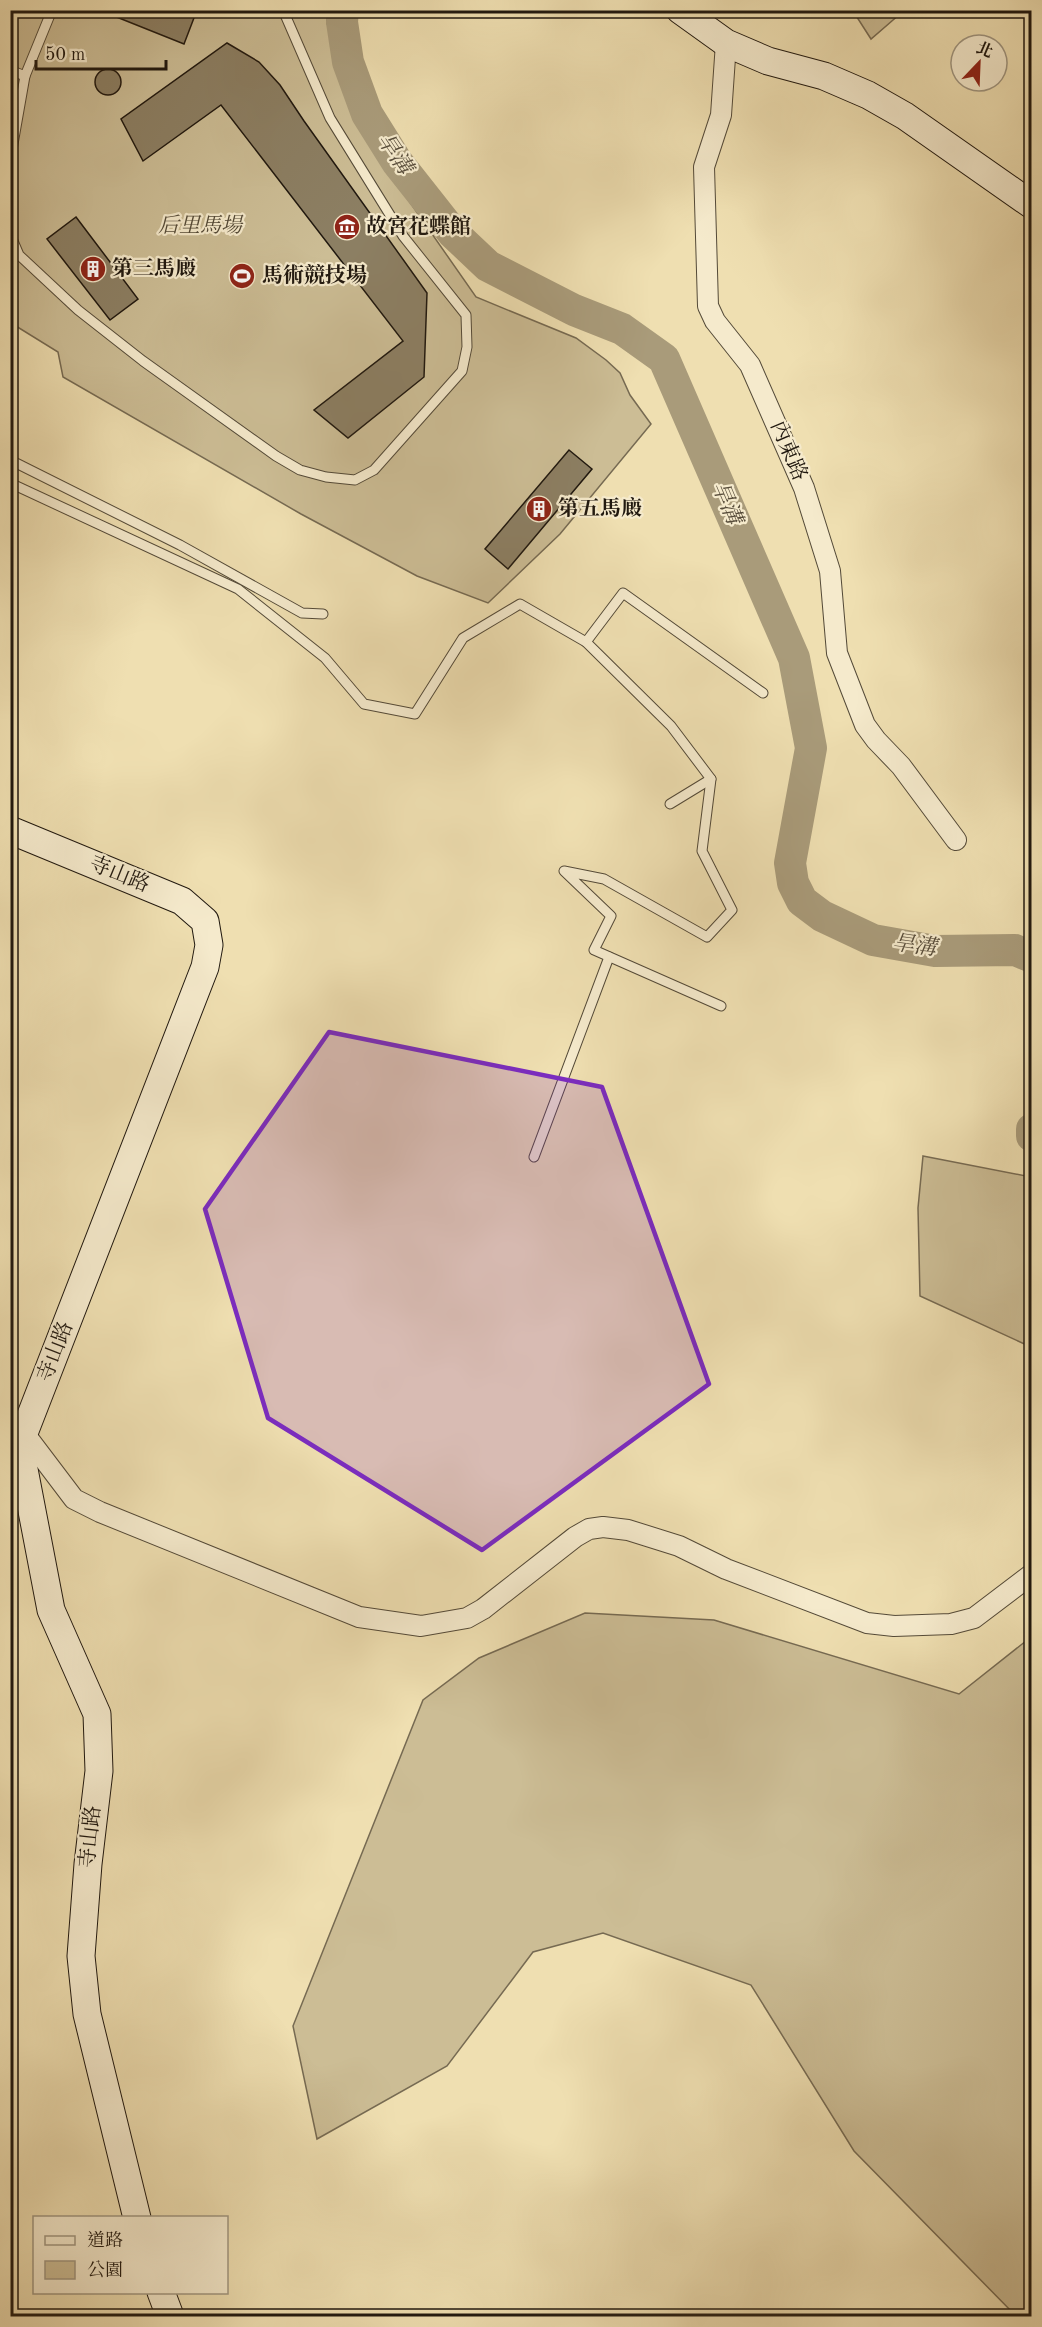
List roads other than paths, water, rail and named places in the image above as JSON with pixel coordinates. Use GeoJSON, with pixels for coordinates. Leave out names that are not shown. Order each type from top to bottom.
{"type":"FeatureCollection","features":[{"type":"Feature","properties":{"kind":"street"},"geometry":{"type":"LineString","coordinates":[[680,10],[726,43],[768,61],[824,76],[868,94],[905,116],[1032,205]]}},
{"type":"Feature","properties":{"kind":"street","name":"內東路"},"geometry":{"type":"LineString","coordinates":[[726,43],[721,115],[704,167],[708,306],[715,321],[750,364],[804,488],[830,571],[837,653],[866,725],[876,740],[901,766],[956,840]]}},
{"type":"Feature","properties":{"kind":"street","name":"寺山路"},"geometry":{"type":"LineString","coordinates":[[10,830],[182,901],[205,921],[209,945],[201,978],[24,1432],[23,1464],[51,1610],[97,1714],[99,1771],[88,1864],[81,1956],[87,2014],[137,2216]]}},
{"type":"Feature","properties":{"kind":"street"},"geometry":{"type":"LineString","coordinates":[[24,1432],[74,1499],[100,1512],[359,1617],[421,1626],[467,1618],[483,1609],[589,1528],[628,1530],[678,1546],[726,1569],[867,1623],[894,1626],[951,1624],[974,1618],[1032,1574]]}},
{"type":"Feature","properties":{"kind":"street"},"geometry":{"type":"LineString","coordinates":[[162,2294],[170,2316]]}},
{"type":"Feature","properties":{"kind":"lane"},"geometry":{"type":"LineString","coordinates":[[10,161],[25,76],[52,10]]}},
{"type":"Feature","properties":{"kind":"lane"},"geometry":{"type":"LineString","coordinates":[[10,234],[19,255],[78,310],[143,361],[276,456],[300,470],[326,477],[355,480],[374,470],[462,371],[467,347],[466,315],[403,236],[330,118],[283,10]]}},
{"type":"Feature","properties":{"kind":"lane"},"geometry":{"type":"LineString","coordinates":[[10,70],[25,76]]}},
{"type":"Feature","properties":{"kind":"lane"},"geometry":{"type":"LineString","coordinates":[[10,460],[180,545],[302,613],[323,614]]}},
{"type":"Feature","properties":{"kind":"lane"},"geometry":{"type":"LineString","coordinates":[[10,483],[238,589],[325,658],[364,704],[414,714],[463,638],[520,604],[586,642],[670,726],[711,779],[702,851],[732,910],[707,937],[604,879],[564,871],[611,916],[594,950],[721,1006]]}},
{"type":"Feature","properties":{"kind":"lane"},"geometry":{"type":"LineString","coordinates":[[586,642],[622,593],[763,693]]}},
{"type":"Feature","properties":{"kind":"lane"},"geometry":{"type":"LineString","coordinates":[[670,804],[711,779]]}},
{"type":"Feature","properties":{"kind":"lane"},"geometry":{"type":"LineString","coordinates":[[534,1157],[609,957]]}},
{"type":"Feature","properties":{"kind":"waterway","name":"旱溝"},"geometry":{"type":"LineString","coordinates":[[343,10],[342,22],[348,62],[367,114],[397,162],[453,233],[488,266],[574,310],[622,329],[664,359],[794,658],[811,748],[790,863],[793,883],[802,901],[822,916],[873,940],[935,951],[1015,950],[1032,957]]}},
{"type":"Feature","properties":{"kind":"waterway","name":"旱溝"},"geometry":{"type":"LineString","coordinates":[[1032,1129],[1032,1136]]}},
{"type":"Feature","properties":{"kind":"place","name":"故宮花蝶館"},"geometry":{"type":"Point","coordinates":[347,227]}},
{"type":"Feature","properties":{"kind":"place","name":"第三馬廄"},"geometry":{"type":"Point","coordinates":[93,269]}},
{"type":"Feature","properties":{"kind":"place","name":"馬術競技場"},"geometry":{"type":"Point","coordinates":[242,276]}},
{"type":"Feature","properties":{"kind":"place","name":"第五馬廄"},"geometry":{"type":"Point","coordinates":[539,509]}},
{"type":"Feature","properties":{"kind":"park label","name":"后里馬場"},"geometry":{"type":"Point","coordinates":[200,226]}}]}
